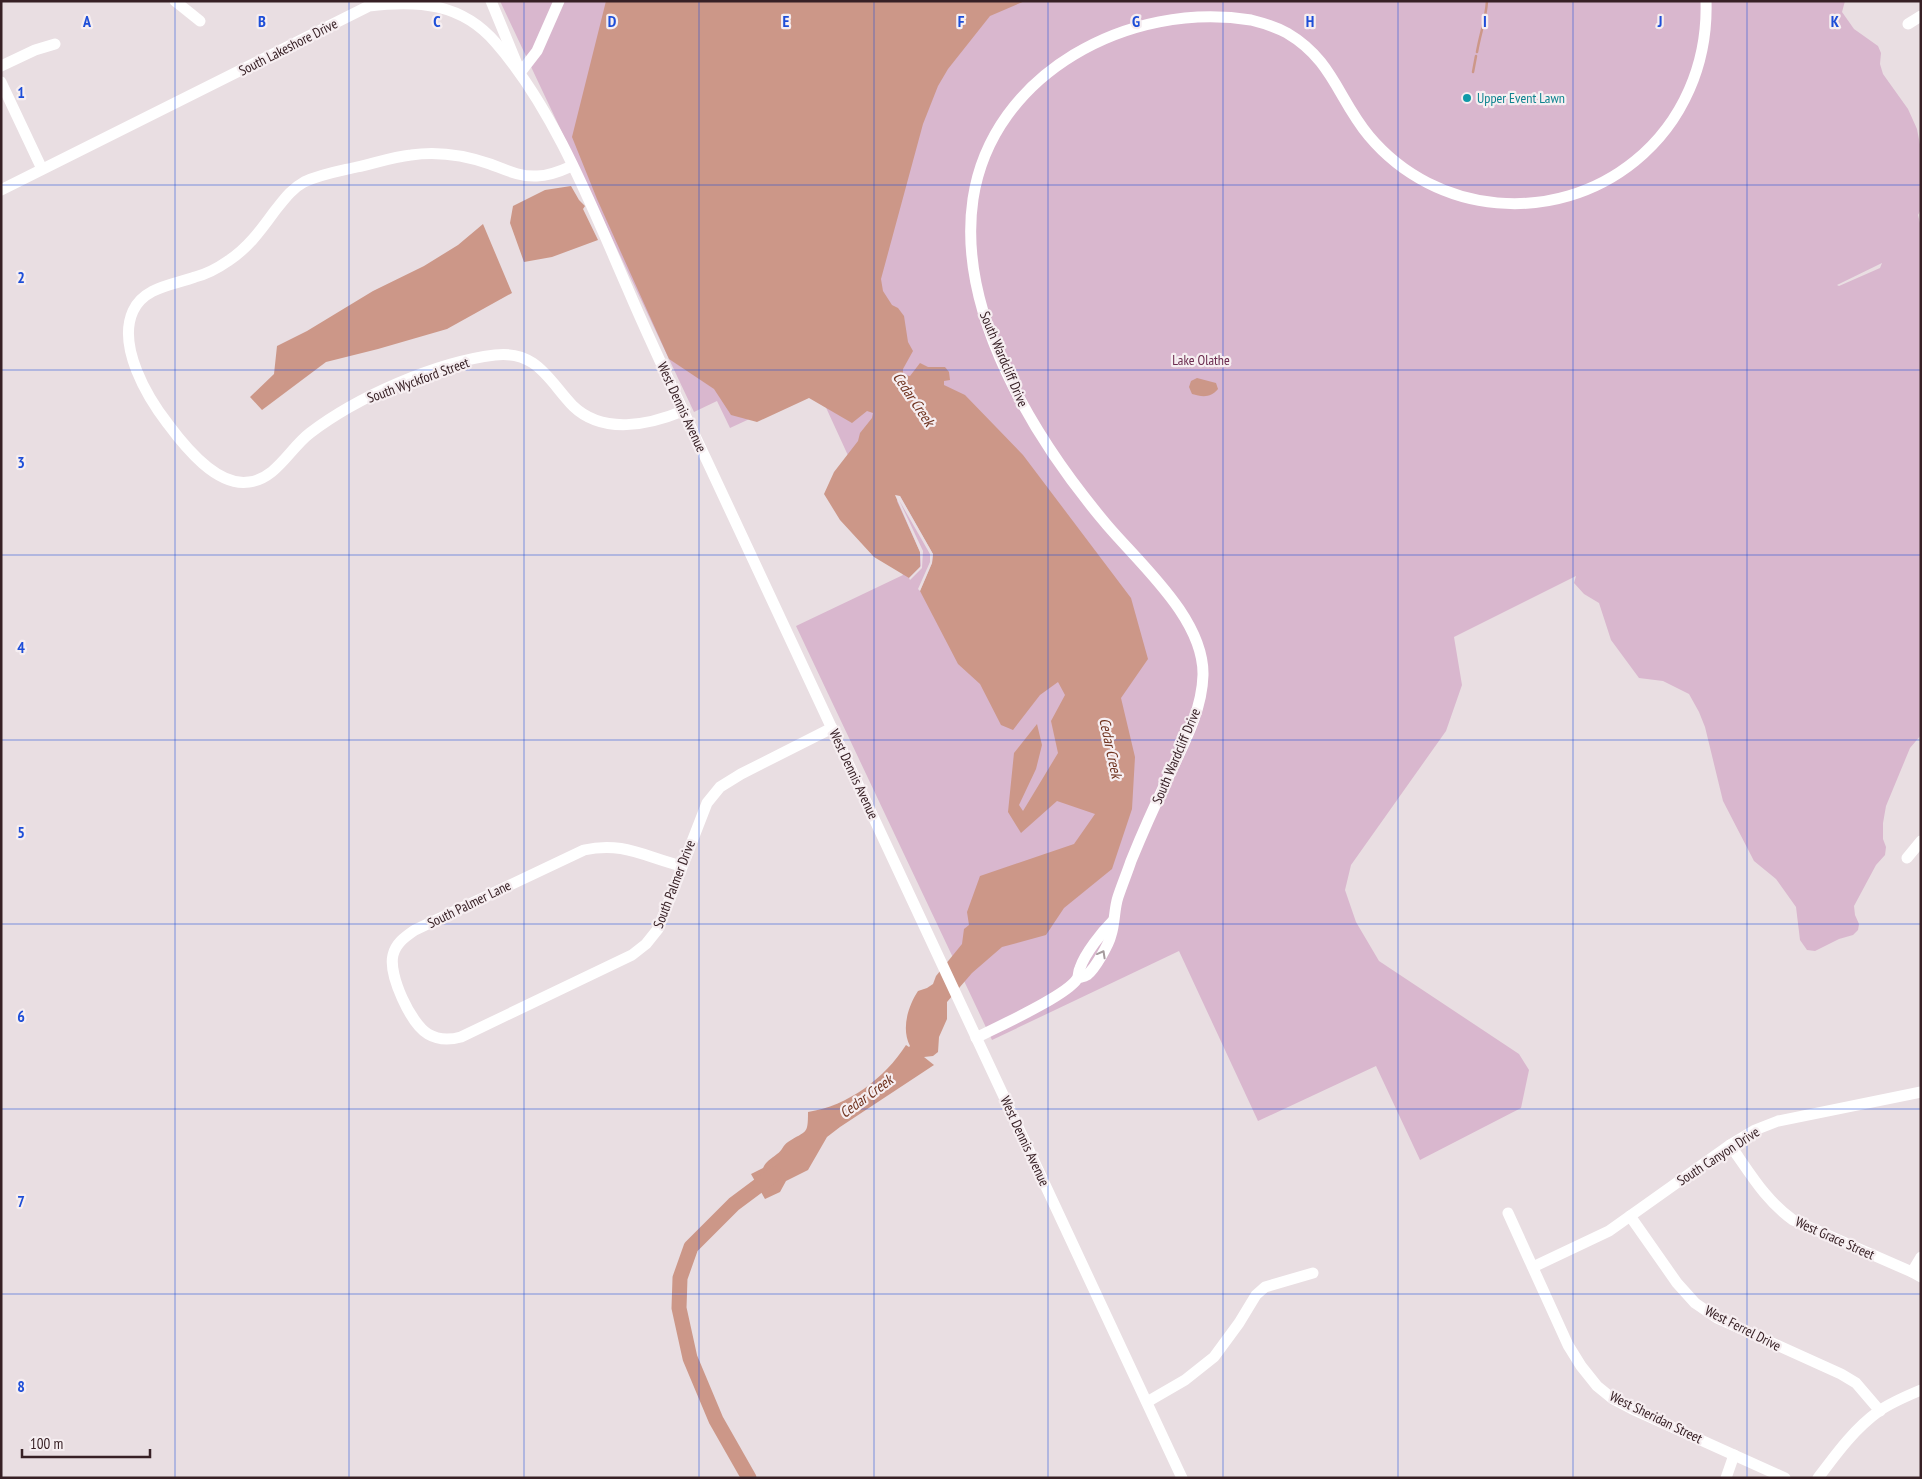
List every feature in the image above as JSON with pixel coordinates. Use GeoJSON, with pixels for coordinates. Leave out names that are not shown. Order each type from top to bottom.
{"type":"FeatureCollection","features":[{"type":"Feature","properties":{"kind":"street"},"geometry":{"type":"LineString","coordinates":[[175,1],[200,21]]}},
{"type":"Feature","properties":{"kind":"street"},"geometry":{"type":"LineString","coordinates":[[491,1],[520,73]]}},
{"type":"Feature","properties":{"kind":"street"},"geometry":{"type":"LineString","coordinates":[[520,73],[537,51],[559,1]]}},
{"type":"Feature","properties":{"kind":"street","name":"South Wardcliff Drive"},"geometry":{"type":"LineString","coordinates":[[976,1038],[1059,994],[1078,978],[1080,968],[1101,933],[1112,920],[1117,899],[1144,828],[1192,724],[1202,687],[1203,666],[1197,643],[1178,608],[1093,508],[1041,436],[1014,386],[986,320],[977,290],[972,260],[970,234],[972,203],[984,160],[1004,118],[1043,71],[1073,48],[1103,31],[1134,19],[1176,11],[1208,10],[1222,12],[1270,26],[1297,40],[1326,67],[1356,120],[1373,141],[1400,166],[1425,181],[1464,197],[1486,202],[1508,205],[1556,200],[1578,193],[1614,177],[1644,154],[1665,130],[1682,105],[1697,73],[1704,37],[1706,1]]}},
{"type":"Feature","properties":{"kind":"street","name":"South Lakeshore Drive"},"geometry":{"type":"LineString","coordinates":[[1,190],[372,4],[415,2],[452,11],[468,19],[492,38],[520,73]]}},
{"type":"Feature","properties":{"kind":"street"},"geometry":{"type":"LineString","coordinates":[[1908,24],[1921,16]]}},
{"type":"Feature","properties":{"kind":"street"},"geometry":{"type":"LineString","coordinates":[[1,66],[35,50],[54,44]]}},
{"type":"Feature","properties":{"kind":"street","name":"West Dennis Avenue"},"geometry":{"type":"LineString","coordinates":[[520,73],[540,105],[572,166],[683,411],[1182,1478]]}},
{"type":"Feature","properties":{"kind":"street"},"geometry":{"type":"LineString","coordinates":[[1,82],[42,170]]}},
{"type":"Feature","properties":{"kind":"street","name":"South Wyckford Street"},"geometry":{"type":"LineString","coordinates":[[572,166],[553,174],[527,176],[509,172],[468,157],[446,153],[425,153],[337,171],[304,182],[288,195],[255,236],[235,256],[207,273],[150,292],[136,304],[132,313],[128,337],[135,366],[144,387],[161,415],[182,443],[196,457],[227,479],[241,483],[252,482],[270,473],[309,434],[368,396],[442,368],[494,355],[516,356],[540,367],[574,407],[585,415],[599,421],[635,425],[668,417],[683,411]]}},
{"type":"Feature","properties":{"kind":"street","name":"South Palmer Drive"},"geometry":{"type":"LineString","coordinates":[[470,1032],[632,955],[646,944],[658,929],[706,803],[720,787],[741,774],[832,728]]}},
{"type":"Feature","properties":{"kind":"street"},"geometry":{"type":"LineString","coordinates":[[1907,858],[1921,841]]}},
{"type":"Feature","properties":{"kind":"street","name":"South Palmer Lane"},"geometry":{"type":"LineString","coordinates":[[470,1032],[453,1039],[441,1039],[429,1035],[415,1022],[394,978],[392,965],[395,950],[403,938],[415,930],[584,850],[614,846],[682,866]]}},
{"type":"Feature","properties":{"kind":"street","name":"South Canyon Drive"},"geometry":{"type":"LineString","coordinates":[[1533,1267],[1586,1244],[1609,1231],[1730,1145],[1755,1130],[1778,1121],[1921,1092]]}},
{"type":"Feature","properties":{"kind":"street","name":"West Grace Street"},"geometry":{"type":"LineString","coordinates":[[1730,1145],[1766,1197],[1793,1220],[1917,1274],[1921,1256]]}},
{"type":"Feature","properties":{"kind":"street","name":"West Sheridan Street"},"geometry":{"type":"LineString","coordinates":[[1508,1213],[1568,1345],[1581,1366],[1597,1386],[1613,1399],[1632,1409],[1785,1478]]}},
{"type":"Feature","properties":{"kind":"street","name":"West Ferrel Drive"},"geometry":{"type":"LineString","coordinates":[[1630,1216],[1677,1283],[1695,1303],[1717,1318],[1841,1374],[1856,1383],[1880,1411]]}},
{"type":"Feature","properties":{"kind":"street"},"geometry":{"type":"LineString","coordinates":[[1147,1402],[1185,1380],[1214,1357],[1239,1323],[1256,1295],[1265,1287],[1313,1273]]}},
{"type":"Feature","properties":{"kind":"street"},"geometry":{"type":"LineString","coordinates":[[1818,1478],[1838,1451],[1858,1429],[1880,1411],[1921,1390]]}},
{"type":"Feature","properties":{"kind":"street"},"geometry":{"type":"LineString","coordinates":[[1726,1478],[1734,1455]]}},
{"type":"Feature","properties":{"kind":"green space","name":"Lake Olathe"},"geometry":{"type":"Polygon","coordinates":[[[500,1],[1845,1],[1842,12],[1854,29],[1878,46],[1881,53],[1880,64],[1883,74],[1908,109],[1917,129],[1921,150],[1921,209],[1918,215],[1921,227],[1921,735],[1910,748],[1886,806],[1883,823],[1885,855],[1876,865],[1854,906],[1859,924],[1858,930],[1853,935],[1839,939],[1815,951],[1807,950],[1800,940],[1796,907],[1776,879],[1754,861],[1723,801],[1705,727],[1689,694],[1663,681],[1639,678],[1611,640],[1599,603],[1584,594],[1574,583],[1576,576],[1454,637],[1462,685],[1446,731],[1351,865],[1345,890],[1356,922],[1379,961],[1519,1054],[1529,1070],[1521,1108],[1420,1160],[1376,1066],[1258,1121],[1179,951],[992,1040],[796,626],[903,575],[817,388],[730,428],[717,401],[694,412],[500,1]],[[1882,263],[1837,285],[1839,286],[1880,268],[1882,263]]]}},
{"type":"Feature","properties":{"kind":"water"},"geometry":{"type":"Polygon","coordinates":[[[606,1],[1025,1],[990,16],[948,69],[938,86],[923,124],[881,279],[883,291],[892,305],[898,308],[904,316],[908,342],[913,351],[903,369],[903,373],[910,376],[920,363],[928,367],[945,367],[949,372],[950,380],[944,381],[944,385],[965,395],[1023,455],[1131,598],[1148,659],[1121,698],[1135,757],[1132,809],[1112,869],[1064,908],[1046,935],[1002,947],[972,973],[947,1002],[947,1019],[939,1037],[938,1052],[933,1056],[924,1057],[934,1065],[827,1137],[808,1170],[786,1181],[780,1192],[765,1199],[751,1174],[763,1168],[767,1162],[779,1153],[786,1143],[805,1132],[808,1112],[837,1104],[864,1089],[887,1069],[906,1045],[910,1046],[907,1039],[906,1025],[911,1004],[918,991],[933,984],[936,976],[962,944],[964,929],[969,925],[967,912],[980,876],[1074,844],[1095,814],[1057,801],[1021,833],[1008,812],[1014,753],[1037,724],[1042,745],[1036,769],[1019,805],[1023,811],[1058,753],[1051,721],[1065,695],[1058,682],[1040,695],[1013,730],[1001,725],[980,684],[958,664],[920,591],[932,563],[933,554],[900,496],[897,501],[920,552],[920,567],[909,578],[874,557],[840,520],[824,494],[834,472],[858,441],[860,433],[872,418],[873,413],[867,411],[852,423],[809,398],[757,422],[731,415],[714,389],[669,359],[597,199],[572,137],[606,1]]]}},
{"type":"Feature","properties":{"kind":"water"},"geometry":{"type":"Polygon","coordinates":[[[571,186],[585,206],[583,209],[598,240],[552,257],[524,262],[510,223],[513,206],[545,190],[571,186]]]}},
{"type":"Feature","properties":{"kind":"water"},"geometry":{"type":"Polygon","coordinates":[[[483,224],[512,293],[447,329],[326,362],[262,410],[250,397],[274,374],[277,346],[307,331],[373,291],[424,266],[458,245],[483,224]]]}},
{"type":"Feature","properties":{"kind":"water"},"geometry":{"type":"Polygon","coordinates":[[[1197,378],[1216,383],[1218,389],[1206,396],[1192,394],[1189,387],[1191,381],[1197,378]]]}},
{"type":"Feature","properties":{"kind":"pier"},"geometry":{"type":"Polygon","coordinates":[[[895,495],[900,496],[933,554],[932,563],[920,591],[918,589],[930,562],[930,554],[899,500],[923,551],[922,568],[910,580],[909,578],[921,566],[920,552],[895,495]]]}},
{"type":"Feature","properties":{"kind":"waterway"},"geometry":{"type":"LineString","coordinates":[[1477,52],[1487,1]]}},
{"type":"Feature","properties":{"kind":"waterway"},"geometry":{"type":"LineString","coordinates":[[1473,72],[1476,56]]}},
{"type":"Feature","properties":{"kind":"waterway","name":"Cedar Creek"},"geometry":{"type":"LineString","coordinates":[[749,1478],[716,1420],[690,1358],[679,1308],[680,1278],[691,1247],[734,1204],[774,1174]]}},
{"type":"Feature","properties":{"kind":"place","name":"Upper Event Lawn"},"geometry":{"type":"Point","coordinates":[1467,98]}}]}
